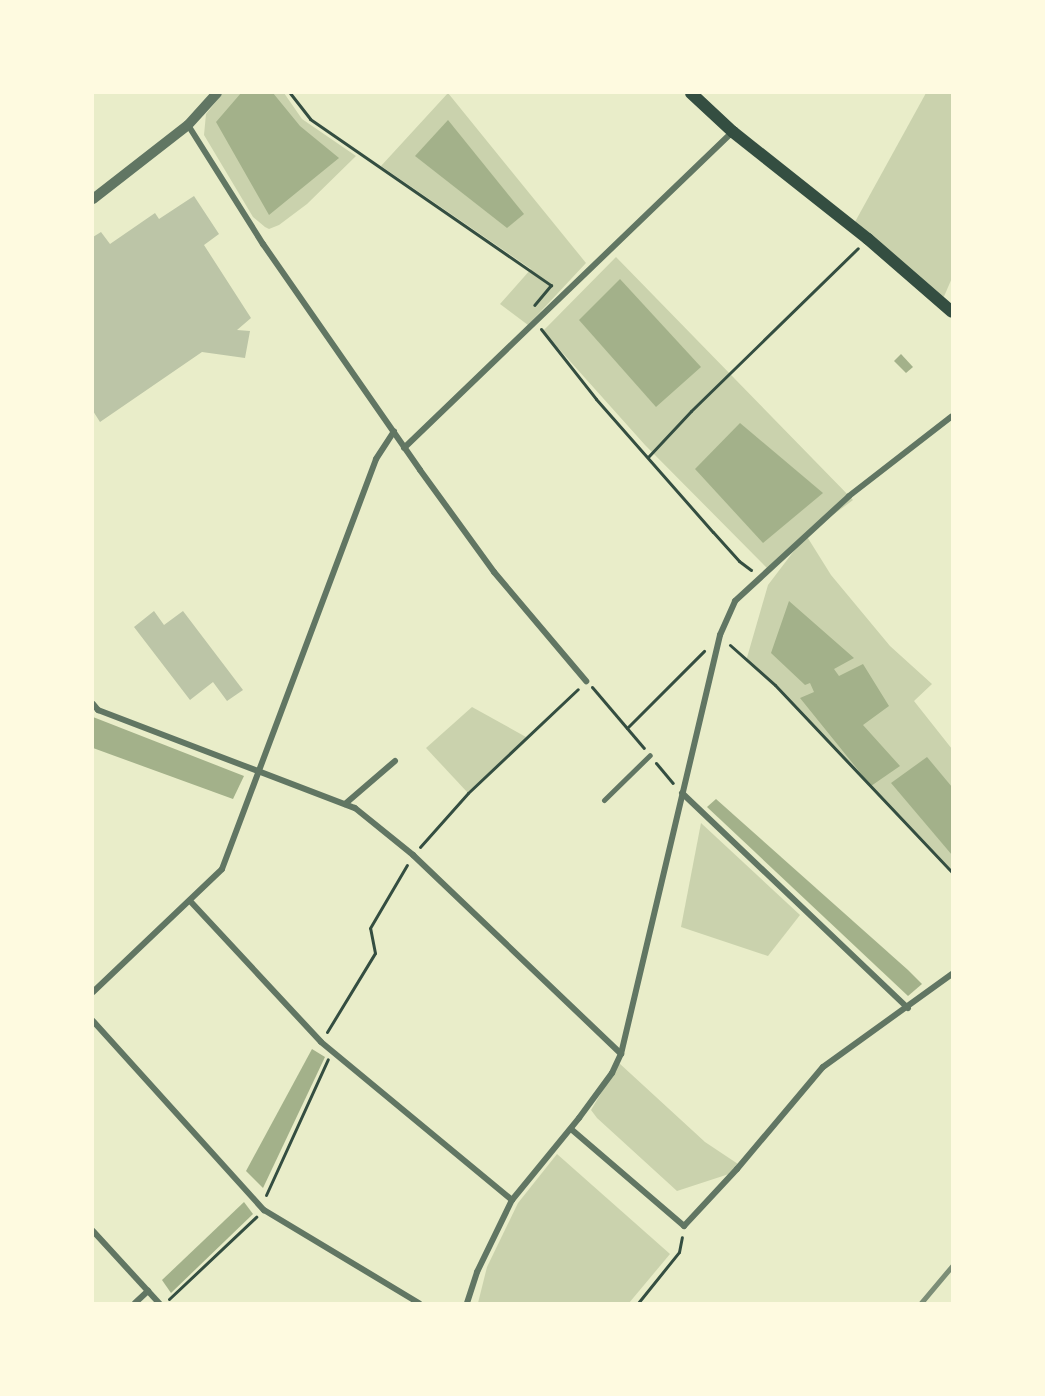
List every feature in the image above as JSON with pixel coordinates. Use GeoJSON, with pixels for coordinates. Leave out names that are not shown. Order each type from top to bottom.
{"type":"FeatureCollection","features":[{"type":"Feature","properties":{"kind":"main road"},"geometry":{"type":"LineString","coordinates":[[691,93],[733,132],[868,239],[952,312]]}},
{"type":"Feature","properties":{"kind":"street"},"geometry":{"type":"LineString","coordinates":[[93,199],[188,125],[217,93]]}},
{"type":"Feature","properties":{"kind":"street"},"geometry":{"type":"LineString","coordinates":[[188,125],[263,244],[404,448],[494,572],[586,681]]}},
{"type":"Feature","properties":{"kind":"street"},"geometry":{"type":"LineString","coordinates":[[404,448],[536,324],[733,132]]}},
{"type":"Feature","properties":{"kind":"street"},"geometry":{"type":"LineString","coordinates":[[467,1303],[477,1272],[512,1200],[571,1128],[612,1073],[621,1054],[720,635],[735,601],[849,496],[952,416]]}},
{"type":"Feature","properties":{"kind":"street"},"geometry":{"type":"LineString","coordinates":[[93,993],[191,902],[222,869],[233,844],[257,770],[376,459],[394,431]]}},
{"type":"Feature","properties":{"kind":"street"},"geometry":{"type":"LineString","coordinates":[[93,704],[98,710],[355,808],[413,855],[621,1054]]}},
{"type":"Feature","properties":{"kind":"street"},"geometry":{"type":"LineString","coordinates":[[604,800],[650,755]]}},
{"type":"Feature","properties":{"kind":"street"},"geometry":{"type":"LineString","coordinates":[[345,804],[394,761]]}},
{"type":"Feature","properties":{"kind":"street"},"geometry":{"type":"LineString","coordinates":[[682,793],[908,1008]]}},
{"type":"Feature","properties":{"kind":"street"},"geometry":{"type":"LineString","coordinates":[[191,902],[321,1042],[512,1200]]}},
{"type":"Feature","properties":{"kind":"street"},"geometry":{"type":"LineString","coordinates":[[571,1128],[684,1226],[737,1169],[823,1067],[908,1008],[952,974]]}},
{"type":"Feature","properties":{"kind":"street"},"geometry":{"type":"LineString","coordinates":[[93,1021],[264,1210],[419,1303]]}},
{"type":"Feature","properties":{"kind":"street"},"geometry":{"type":"LineString","coordinates":[[93,1231],[159,1303]]}},
{"type":"Feature","properties":{"kind":"street"},"geometry":{"type":"LineString","coordinates":[[135,1303],[148,1291]]}},
{"type":"Feature","properties":{"kind":"path"},"geometry":{"type":"LineString","coordinates":[[290,93],[310,119],[551,285],[528,313]]}},
{"type":"Feature","properties":{"kind":"path"},"geometry":{"type":"LineString","coordinates":[[648,457],[691,411],[868,239]]}},
{"type":"Feature","properties":{"kind":"path"},"geometry":{"type":"LineString","coordinates":[[536,324],[738,561],[760,577]]}},
{"type":"Feature","properties":{"kind":"path"},"geometry":{"type":"LineString","coordinates":[[720,635],[775,685],[952,872]]}},
{"type":"Feature","properties":{"kind":"path"},"geometry":{"type":"LineString","coordinates":[[164,1303],[272,1202],[266,1194],[329,1057],[319,1048],[321,1042],[375,953],[370,928],[413,855],[468,793],[586,681],[627,728],[708,647],[718,643]]}},
{"type":"Feature","properties":{"kind":"path"},"geometry":{"type":"LineString","coordinates":[[638,1303],[679,1252],[684,1226]]}},
{"type":"Feature","properties":{"kind":"shaded area"},"geometry":{"type":"Polygon","coordinates":[[[223,93],[284,93],[302,119],[356,156],[307,204],[279,225],[269,229],[253,217],[204,135],[206,114],[223,93]]]}},
{"type":"Feature","properties":{"kind":"shaded area"},"geometry":{"type":"Polygon","coordinates":[[[241,93],[273,93],[300,126],[339,158],[269,215],[216,122],[241,93]]]}},
{"type":"Feature","properties":{"kind":"shaded area"},"geometry":{"type":"Polygon","coordinates":[[[448,93],[586,263],[528,325],[500,304],[531,269],[381,166],[448,93]]]}},
{"type":"Feature","properties":{"kind":"shaded area"},"geometry":{"type":"Polygon","coordinates":[[[926,93],[952,93],[952,278],[942,301],[850,231],[926,93]]]}},
{"type":"Feature","properties":{"kind":"shaded area"},"geometry":{"type":"Polygon","coordinates":[[[448,120],[524,214],[507,228],[415,156],[448,120]]]}},
{"type":"Feature","properties":{"kind":"shaded area"},"geometry":{"type":"Polygon","coordinates":[[[616,257],[853,500],[806,535],[831,575],[890,646],[932,684],[914,701],[952,749],[952,870],[775,685],[746,661],[768,585],[803,539],[768,569],[645,445],[543,331],[616,257]]]}},
{"type":"Feature","properties":{"kind":"shaded area"},"geometry":{"type":"Polygon","coordinates":[[[620,279],[701,367],[656,407],[579,320],[620,279]]]}},
{"type":"Feature","properties":{"kind":"shaded area"},"geometry":{"type":"Polygon","coordinates":[[[901,354],[913,367],[906,373],[894,361],[901,354]]]}},
{"type":"Feature","properties":{"kind":"shaded area"},"geometry":{"type":"Polygon","coordinates":[[[740,423],[823,493],[763,543],[695,469],[740,423]]]}},
{"type":"Feature","properties":{"kind":"shaded area"},"geometry":{"type":"Polygon","coordinates":[[[789,601],[854,658],[834,669],[839,676],[863,664],[889,706],[863,725],[900,766],[871,786],[800,698],[814,692],[810,683],[805,685],[771,653],[789,601]]]}},
{"type":"Feature","properties":{"kind":"shaded area"},"geometry":{"type":"Polygon","coordinates":[[[472,707],[526,737],[468,793],[426,748],[472,707]]]}},
{"type":"Feature","properties":{"kind":"shaded area"},"geometry":{"type":"Polygon","coordinates":[[[93,717],[244,776],[233,799],[93,748],[93,717]]]}},
{"type":"Feature","properties":{"kind":"shaded area"},"geometry":{"type":"Polygon","coordinates":[[[927,757],[952,787],[952,855],[891,783],[927,757]]]}},
{"type":"Feature","properties":{"kind":"shaded area"},"geometry":{"type":"Polygon","coordinates":[[[716,799],[922,984],[908,996],[707,807],[716,799]]]}},
{"type":"Feature","properties":{"kind":"shaded area"},"geometry":{"type":"Polygon","coordinates":[[[701,823],[800,915],[768,956],[681,927],[701,823]]]}},
{"type":"Feature","properties":{"kind":"shaded area"},"geometry":{"type":"Polygon","coordinates":[[[312,1049],[325,1057],[263,1188],[246,1171],[312,1049]]]}},
{"type":"Feature","properties":{"kind":"shaded area"},"geometry":{"type":"Polygon","coordinates":[[[619,1063],[705,1142],[738,1164],[732,1173],[677,1191],[597,1118],[591,1110],[619,1063]]]}},
{"type":"Feature","properties":{"kind":"shaded area"},"geometry":{"type":"Polygon","coordinates":[[[557,1154],[670,1254],[629,1303],[478,1303],[487,1267],[518,1203],[557,1154]]]}},
{"type":"Feature","properties":{"kind":"shaded area"},"geometry":{"type":"Polygon","coordinates":[[[244,1202],[253,1214],[171,1293],[162,1280],[244,1202]]]}},
{"type":"Feature","properties":{"kind":"building"},"geometry":{"type":"Polygon","coordinates":[[[194,196],[219,234],[204,245],[251,318],[237,330],[250,331],[245,358],[202,352],[100,422],[93,411],[93,237],[101,232],[110,244],[155,213],[159,219],[194,196]]]}},
{"type":"Feature","properties":{"kind":"building"},"geometry":{"type":"Polygon","coordinates":[[[154,611],[164,625],[183,611],[243,690],[227,701],[213,682],[190,700],[134,627],[154,611]]]}},
{"type":"Feature","properties":{"kind":"railway"},"geometry":{"type":"LineString","coordinates":[[921,1303],[952,1266]]}}]}
